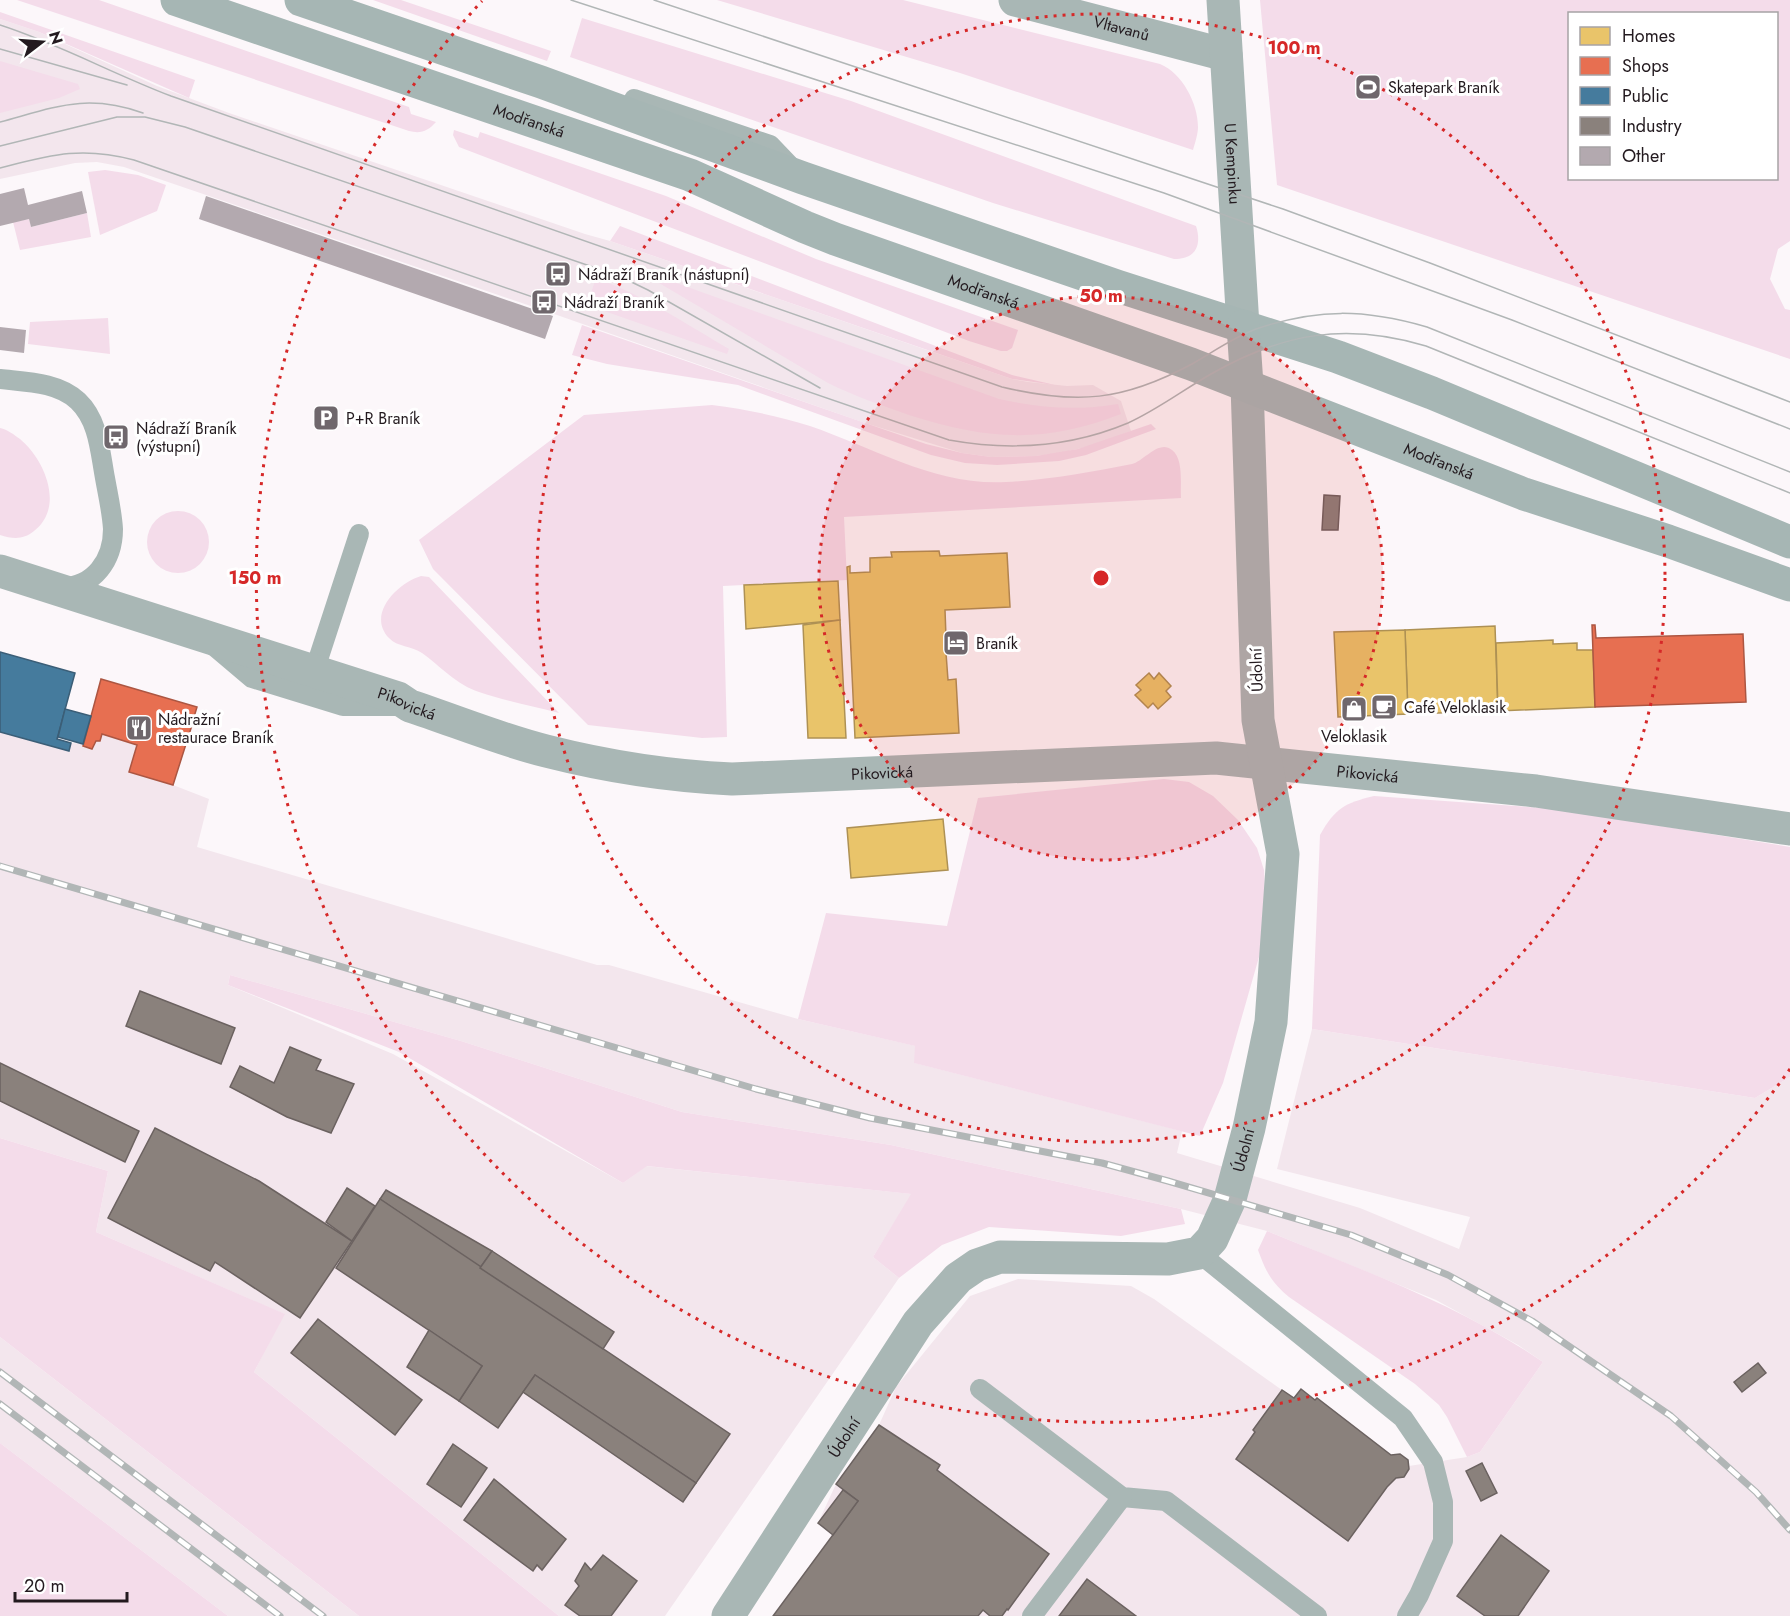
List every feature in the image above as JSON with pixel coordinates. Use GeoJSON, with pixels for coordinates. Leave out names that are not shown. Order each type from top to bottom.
{"type":"FeatureCollection","features":[{"type":"Feature","properties":{"kind":"main road","name":"Modřanská"},"geometry":{"type":"LineString","coordinates":[[177,0],[690,176],[835,239],[1089,327],[1524,494],[1790,585]]}},
{"type":"Feature","properties":{"kind":"main road"},"geometry":{"type":"LineString","coordinates":[[301,0],[541,82],[802,178],[1117,286],[1338,357],[1432,393],[1790,542]]}},
{"type":"Feature","properties":{"kind":"main road"},"geometry":{"type":"LineString","coordinates":[[1243,326],[1247,386]]}},
{"type":"Feature","properties":{"kind":"street","name":"Vltavanů"},"geometry":{"type":"LineString","coordinates":[[1015,0],[1226,55]]}},
{"type":"Feature","properties":{"kind":"street","name":"U Kempinku"},"geometry":{"type":"LineString","coordinates":[[1223,0],[1243,326]]}},
{"type":"Feature","properties":{"kind":"street","name":"Údolní"},"geometry":{"type":"LineString","coordinates":[[728,1616],[918,1323],[958,1278],[977,1265],[1000,1257],[1168,1259],[1199,1253],[1212,1239],[1230,1198],[1249,1128],[1270,1022],[1283,854],[1264,763],[1258,720],[1247,386]]}},
{"type":"Feature","properties":{"kind":"street","name":"Pikovická"},"geometry":{"type":"LineString","coordinates":[[0,571],[398,698],[410,706],[543,751],[623,768],[678,776],[732,779],[1216,758],[1536,791],[1790,829]]}},
{"type":"Feature","properties":{"kind":"lane"},"geometry":{"type":"LineString","coordinates":[[0,379],[44,384],[63,390],[79,401],[92,419],[98,437],[113,528],[107,560],[102,569],[86,581],[53,588]]}},
{"type":"Feature","properties":{"kind":"lane"},"geometry":{"type":"LineString","coordinates":[[314,672],[359,534]]}},
{"type":"Feature","properties":{"kind":"lane"},"geometry":{"type":"LineString","coordinates":[[202,636],[252,678],[343,706],[410,706]]}},
{"type":"Feature","properties":{"kind":"lane"},"geometry":{"type":"LineString","coordinates":[[1199,1253],[1403,1418],[1433,1462],[1443,1502],[1443,1541],[1407,1616]]}},
{"type":"Feature","properties":{"kind":"lane"},"geometry":{"type":"LineString","coordinates":[[980,1389],[1122,1497],[1166,1501],[1317,1616]]}},
{"type":"Feature","properties":{"kind":"lane"},"geometry":{"type":"LineString","coordinates":[[1032,1616],[1122,1497]]}},
{"type":"Feature","properties":{"kind":"shaded area"},"geometry":{"type":"Polygon","coordinates":[[[17,0],[99,0],[409,107],[411,114],[436,122],[424,131],[409,131],[17,0]]]}},
{"type":"Feature","properties":{"kind":"shaded area"},"geometry":{"type":"Polygon","coordinates":[[[373,0],[401,0],[551,51],[547,61],[373,0]]]}},
{"type":"Feature","properties":{"kind":"shaded area"},"geometry":{"type":"Polygon","coordinates":[[[717,0],[903,0],[1160,64],[1175,74],[1192,99],[1198,127],[1193,150],[960,73],[717,0]]]}},
{"type":"Feature","properties":{"kind":"shaded area"},"geometry":{"type":"Polygon","coordinates":[[[1260,0],[1790,0],[1790,241],[1778,249],[1770,279],[1785,309],[1790,310],[1790,359],[1277,185],[1260,0]]]}},
{"type":"Feature","properties":{"kind":"shaded area"},"geometry":{"type":"Polygon","coordinates":[[[0,12],[195,80],[189,98],[39,32],[0,19],[0,12]]]}},
{"type":"Feature","properties":{"kind":"shaded area"},"geometry":{"type":"Polygon","coordinates":[[[582,18],[851,101],[1196,226],[1198,239],[1196,250],[1188,257],[1174,259],[993,203],[570,57],[582,18]]]}},
{"type":"Feature","properties":{"kind":"shaded area"},"geometry":{"type":"Polygon","coordinates":[[[0,19],[39,32],[157,86],[229,113],[1012,379],[1067,386],[1093,385],[1121,401],[1131,431],[1095,445],[1060,453],[991,457],[962,453],[865,423],[124,167],[97,162],[75,163],[0,179],[0,19]]]}},
{"type":"Feature","properties":{"kind":"shaded area"},"geometry":{"type":"Polygon","coordinates":[[[0,61],[78,84],[80,89],[59,98],[0,113],[0,61]]]}},
{"type":"Feature","properties":{"kind":"shaded area"},"geometry":{"type":"Polygon","coordinates":[[[454,130],[478,138],[480,132],[666,196],[816,259],[1018,330],[1012,348],[1001,351],[969,341],[459,147],[453,135],[454,130]]]}},
{"type":"Feature","properties":{"kind":"shaded area"},"geometry":{"type":"Polygon","coordinates":[[[105,170],[138,175],[166,185],[157,211],[100,235],[88,172],[105,170]]]}},
{"type":"Feature","properties":{"kind":"shaded area"},"geometry":{"type":"Polygon","coordinates":[[[87,213],[91,237],[20,250],[13,222],[29,219],[31,227],[87,213]]]}},
{"type":"Feature","properties":{"kind":"shaded area"},"geometry":{"type":"Polygon","coordinates":[[[620,226],[1012,375],[1055,385],[1012,379],[610,241],[620,226]]]}},
{"type":"Feature","properties":{"kind":"shaded area"},"geometry":{"type":"Polygon","coordinates":[[[632,267],[999,399],[1058,408],[1118,404],[1121,414],[1066,430],[1015,435],[964,430],[909,415],[828,383],[632,267]]]}},
{"type":"Feature","properties":{"kind":"shaded area"},"geometry":{"type":"Polygon","coordinates":[[[596,278],[664,311],[729,349],[727,354],[587,305],[596,278]]]}},
{"type":"Feature","properties":{"kind":"shaded area"},"geometry":{"type":"Polygon","coordinates":[[[108,318],[110,354],[28,344],[30,322],[108,318]]]}},
{"type":"Feature","properties":{"kind":"shaded area"},"geometry":{"type":"Polygon","coordinates":[[[582,325],[926,444],[962,453],[991,457],[1036,456],[1078,449],[1151,424],[1156,429],[1086,455],[1059,461],[997,465],[965,463],[931,455],[738,385],[607,364],[572,355],[582,325]]]}},
{"type":"Feature","properties":{"kind":"shaded area"},"geometry":{"type":"Polygon","coordinates":[[[712,405],[798,422],[930,472],[980,482],[1038,479],[1101,470],[1132,464],[1157,449],[1167,447],[1176,454],[1178,459],[1181,472],[1181,498],[844,517],[847,580],[723,586],[727,737],[702,738],[588,725],[433,569],[419,540],[584,415],[712,405]]]}},
{"type":"Feature","properties":{"kind":"shaded area"},"geometry":{"type":"Polygon","coordinates":[[[0,428],[15,435],[29,448],[44,471],[48,484],[50,497],[43,521],[34,531],[22,537],[0,535],[0,428]]]}},
{"type":"Feature","properties":{"kind":"shaded area"},"geometry":{"type":"Polygon","coordinates":[[[172,511],[184,511],[200,520],[207,530],[209,542],[207,554],[200,564],[184,573],[172,573],[161,568],[152,559],[147,548],[147,536],[152,525],[161,516],[172,511]]]}},
{"type":"Feature","properties":{"kind":"shaded area"},"geometry":{"type":"Polygon","coordinates":[[[421,576],[429,577],[559,713],[471,689],[422,653],[389,638],[383,629],[381,619],[383,610],[395,592],[421,576]]]}},
{"type":"Feature","properties":{"kind":"shaded area"},"geometry":{"type":"Polygon","coordinates":[[[0,732],[69,751],[71,743],[83,744],[92,749],[96,741],[100,741],[102,734],[137,745],[129,772],[209,799],[197,847],[597,965],[609,965],[798,1019],[916,1046],[915,1063],[1182,1131],[1177,1153],[1360,1208],[1459,1249],[1470,1217],[1277,1169],[1312,1029],[1755,1098],[1790,1077],[1790,1616],[773,1616],[832,1535],[818,1523],[836,1484],[879,1425],[896,1387],[970,1296],[1018,1279],[1131,1286],[1154,1299],[1293,1398],[1301,1389],[1315,1400],[1317,1398],[1390,1455],[1400,1454],[1408,1460],[1409,1466],[1467,1457],[1480,1452],[1543,1362],[1518,1345],[1436,1300],[1267,1231],[1181,1209],[891,1145],[682,1112],[461,1041],[230,975],[228,985],[393,1054],[623,1183],[646,1166],[912,1194],[873,1257],[899,1278],[665,1616],[559,1616],[254,1372],[284,1314],[96,1232],[108,1171],[0,1138],[0,732]]]}},
{"type":"Feature","properties":{"kind":"shaded area"},"geometry":{"type":"Polygon","coordinates":[[[1164,779],[1189,782],[1213,796],[1238,820],[1257,848],[1264,870],[1267,929],[1223,1083],[1200,1136],[914,1063],[915,1046],[798,1019],[826,913],[947,926],[978,798],[1164,779]]]}},
{"type":"Feature","properties":{"kind":"shaded area"},"geometry":{"type":"Polygon","coordinates":[[[1374,796],[1557,809],[1790,847],[1790,1077],[1755,1098],[1312,1029],[1320,835],[1331,818],[1342,808],[1355,801],[1374,796]]]}},
{"type":"Feature","properties":{"kind":"shaded area"},"geometry":{"type":"Polygon","coordinates":[[[230,975],[461,1041],[682,1112],[891,1145],[1181,1209],[1185,1224],[1121,1236],[989,1227],[942,1245],[899,1278],[873,1257],[911,1194],[647,1166],[623,1183],[399,1052],[228,985],[230,975]]]}},
{"type":"Feature","properties":{"kind":"shaded area"},"geometry":{"type":"Polygon","coordinates":[[[0,1138],[108,1171],[96,1232],[285,1314],[254,1372],[559,1616],[359,1616],[0,1337],[0,1138]]]}},
{"type":"Feature","properties":{"kind":"shaded area"},"geometry":{"type":"Polygon","coordinates":[[[1267,1231],[1374,1274],[1443,1305],[1511,1341],[1543,1362],[1480,1452],[1467,1457],[1439,1405],[1415,1384],[1289,1297],[1273,1281],[1258,1250],[1267,1231]]]}},
{"type":"Feature","properties":{"kind":"shaded area"},"geometry":{"type":"Polygon","coordinates":[[[0,1337],[359,1616],[228,1616],[0,1443],[0,1337]]]}},
{"type":"Feature","properties":{"kind":"shaded area"},"geometry":{"type":"Polygon","coordinates":[[[0,1443],[228,1616],[0,1616],[0,1443]]]}},
{"type":"Feature","properties":{"kind":"building: Homes"},"geometry":{"type":"Polygon","coordinates":[[[939,551],[940,556],[1007,553],[1010,607],[945,610],[946,637],[958,637],[959,653],[946,653],[948,680],[956,679],[959,733],[855,738],[847,567],[850,566],[850,573],[870,572],[870,558],[892,557],[891,552],[939,551]]]}},
{"type":"Feature","properties":{"kind":"building: Homes"},"geometry":{"type":"Polygon","coordinates":[[[838,581],[840,620],[746,629],[744,585],[838,581]]]}},
{"type":"Feature","properties":{"kind":"building: Homes"},"geometry":{"type":"Polygon","coordinates":[[[840,620],[846,738],[808,738],[803,625],[840,620]]]}},
{"type":"Feature","properties":{"kind":"building: Homes"},"geometry":{"type":"Polygon","coordinates":[[[1495,626],[1498,711],[1408,714],[1405,630],[1495,626]]]}},
{"type":"Feature","properties":{"kind":"building: Homes"},"geometry":{"type":"Polygon","coordinates":[[[1405,630],[1408,714],[1338,717],[1334,632],[1405,630]]]}},
{"type":"Feature","properties":{"kind":"building: Homes"},"geometry":{"type":"Polygon","coordinates":[[[1553,640],[1553,644],[1577,643],[1577,650],[1593,650],[1595,707],[1498,711],[1496,643],[1553,640]]]}},
{"type":"Feature","properties":{"kind":"building: Homes"},"geometry":{"type":"Polygon","coordinates":[[[1149,673],[1154,679],[1159,673],[1171,686],[1166,691],[1171,697],[1158,709],[1153,703],[1148,708],[1135,695],[1141,690],[1136,685],[1149,673]]]}},
{"type":"Feature","properties":{"kind":"building: Homes"},"geometry":{"type":"Polygon","coordinates":[[[943,819],[948,870],[851,878],[847,828],[943,819]]]}},
{"type":"Feature","properties":{"kind":"building: Shops"},"geometry":{"type":"Polygon","coordinates":[[[1592,625],[1595,625],[1596,638],[1743,634],[1746,702],[1595,707],[1592,625]]]}},
{"type":"Feature","properties":{"kind":"building: Shops","name":"Nádražní restaurace Braník"},"geometry":{"type":"Polygon","coordinates":[[[101,679],[197,707],[194,717],[197,718],[196,722],[193,722],[173,785],[129,772],[137,745],[102,734],[100,741],[96,741],[92,749],[83,746],[101,679]]]}},
{"type":"Feature","properties":{"kind":"building: Public"},"geometry":{"type":"Polygon","coordinates":[[[0,652],[75,673],[57,739],[71,743],[69,751],[0,732],[0,652]]]}},
{"type":"Feature","properties":{"kind":"building: Public"},"geometry":{"type":"Polygon","coordinates":[[[65,709],[91,716],[83,744],[58,737],[65,709]]]}},
{"type":"Feature","properties":{"kind":"building: Industry"},"geometry":{"type":"Polygon","coordinates":[[[1324,495],[1340,496],[1338,530],[1322,530],[1324,495]]]}},
{"type":"Feature","properties":{"kind":"building: Industry"},"geometry":{"type":"Polygon","coordinates":[[[140,991],[235,1028],[221,1064],[126,1026],[140,991]]]}},
{"type":"Feature","properties":{"kind":"building: Industry"},"geometry":{"type":"Polygon","coordinates":[[[290,1047],[321,1060],[316,1070],[354,1084],[331,1133],[287,1117],[230,1087],[240,1066],[274,1083],[290,1047]]]}},
{"type":"Feature","properties":{"kind":"building: Industry"},"geometry":{"type":"Polygon","coordinates":[[[0,1063],[139,1131],[125,1162],[0,1101],[0,1063]]]}},
{"type":"Feature","properties":{"kind":"building: Industry"},"geometry":{"type":"Polygon","coordinates":[[[155,1128],[259,1181],[352,1241],[300,1318],[215,1262],[210,1271],[108,1218],[155,1128]]]}},
{"type":"Feature","properties":{"kind":"building: Industry"},"geometry":{"type":"Polygon","coordinates":[[[347,1188],[375,1206],[352,1241],[326,1222],[347,1188]]]}},
{"type":"Feature","properties":{"kind":"building: Industry"},"geometry":{"type":"Polygon","coordinates":[[[386,1190],[492,1251],[480,1268],[380,1199],[386,1190]]]}},
{"type":"Feature","properties":{"kind":"building: Industry"},"geometry":{"type":"Polygon","coordinates":[[[380,1199],[730,1434],[696,1483],[535,1375],[498,1428],[459,1401],[482,1366],[336,1268],[380,1199]]]}},
{"type":"Feature","properties":{"kind":"building: Industry"},"geometry":{"type":"Polygon","coordinates":[[[492,1251],[614,1332],[603,1349],[480,1268],[492,1251]]]}},
{"type":"Feature","properties":{"kind":"building: Industry"},"geometry":{"type":"Polygon","coordinates":[[[318,1319],[422,1400],[395,1435],[291,1353],[318,1319]]]}},
{"type":"Feature","properties":{"kind":"building: Industry"},"geometry":{"type":"Polygon","coordinates":[[[429,1330],[482,1366],[459,1401],[407,1367],[429,1330]]]}},
{"type":"Feature","properties":{"kind":"building: Industry"},"geometry":{"type":"Polygon","coordinates":[[[1758,1363],[1766,1373],[1742,1392],[1734,1382],[1758,1363]]]}},
{"type":"Feature","properties":{"kind":"building: Industry"},"geometry":{"type":"Polygon","coordinates":[[[535,1375],[696,1483],[683,1502],[523,1392],[535,1375]]]}},
{"type":"Feature","properties":{"kind":"building: Industry"},"geometry":{"type":"Polygon","coordinates":[[[1301,1389],[1315,1400],[1317,1398],[1391,1455],[1400,1454],[1408,1460],[1409,1469],[1404,1477],[1396,1478],[1387,1487],[1348,1541],[1236,1459],[1255,1432],[1253,1430],[1282,1390],[1294,1398],[1301,1389]]]}},
{"type":"Feature","properties":{"kind":"building: Industry"},"geometry":{"type":"Polygon","coordinates":[[[879,1425],[940,1465],[937,1470],[1049,1554],[1002,1616],[990,1616],[983,1610],[978,1616],[773,1616],[858,1501],[836,1484],[879,1425]]]}},
{"type":"Feature","properties":{"kind":"building: Industry"},"geometry":{"type":"Polygon","coordinates":[[[453,1444],[487,1468],[461,1507],[427,1484],[453,1444]]]}},
{"type":"Feature","properties":{"kind":"building: Industry"},"geometry":{"type":"Polygon","coordinates":[[[1482,1463],[1497,1493],[1481,1501],[1466,1471],[1482,1463]]]}},
{"type":"Feature","properties":{"kind":"building: Industry"},"geometry":{"type":"Polygon","coordinates":[[[494,1479],[566,1539],[542,1570],[537,1565],[533,1571],[464,1520],[494,1479]]]}},
{"type":"Feature","properties":{"kind":"building: Industry"},"geometry":{"type":"Polygon","coordinates":[[[843,1490],[858,1501],[833,1535],[818,1523],[843,1490]]]}},
{"type":"Feature","properties":{"kind":"building: Industry"},"geometry":{"type":"Polygon","coordinates":[[[1501,1535],[1549,1571],[1518,1616],[1485,1616],[1457,1596],[1501,1535]]]}},
{"type":"Feature","properties":{"kind":"building: Industry"},"geometry":{"type":"Polygon","coordinates":[[[603,1555],[637,1581],[611,1616],[580,1616],[565,1605],[579,1586],[575,1581],[585,1563],[591,1570],[603,1555]]]}},
{"type":"Feature","properties":{"kind":"building: Industry"},"geometry":{"type":"Polygon","coordinates":[[[1087,1579],[1136,1616],[1059,1616],[1087,1579]]]}},
{"type":"Feature","properties":{"kind":"building: Other"},"geometry":{"type":"Polygon","coordinates":[[[24,188],[28,205],[82,191],[87,213],[31,227],[29,219],[0,226],[0,194],[24,188]]]}},
{"type":"Feature","properties":{"kind":"building: Other"},"geometry":{"type":"Polygon","coordinates":[[[206,196],[553,316],[545,339],[199,219],[206,196]]]}},
{"type":"Feature","properties":{"kind":"building: Other"},"geometry":{"type":"Polygon","coordinates":[[[0,327],[26,330],[24,353],[0,350],[0,327]]]}},
{"type":"Feature","properties":{"kind":"tram line"},"geometry":{"type":"LineString","coordinates":[[571,0],[1164,193],[1512,320],[1790,429]]}},
{"type":"Feature","properties":{"kind":"tram line"},"geometry":{"type":"LineString","coordinates":[[654,0],[1283,209],[1430,263],[1790,402]]}},
{"type":"Feature","properties":{"kind":"tram line"},"geometry":{"type":"LineString","coordinates":[[0,25],[171,96],[1002,387],[1029,393],[1077,397],[1121,392],[1144,386],[1167,376],[1256,329],[1321,314],[1362,314],[1427,327],[1790,472]]}},
{"type":"Feature","properties":{"kind":"tram line"},"geometry":{"type":"LineString","coordinates":[[0,49],[127,85]]}},
{"type":"Feature","properties":{"kind":"tram line"},"geometry":{"type":"LineString","coordinates":[[0,122],[71,104],[104,104],[143,113]]}},
{"type":"Feature","properties":{"kind":"tram line"},"geometry":{"type":"LineString","coordinates":[[0,146],[117,117],[145,117],[185,127],[619,276],[648,290],[820,388]]}},
{"type":"Feature","properties":{"kind":"tram line"},"geometry":{"type":"LineString","coordinates":[[0,168],[51,156],[82,153],[134,160],[949,440],[1017,446],[1040,445],[1085,437],[1139,418],[1211,374],[1264,349],[1316,336],[1369,334],[1426,346],[1790,493]]}},
{"type":"Feature","properties":{"kind":"railway"},"geometry":{"type":"LineString","coordinates":[[0,866],[756,1089],[870,1118],[1102,1163],[1351,1235],[1448,1275],[1532,1321],[1671,1416],[1756,1492],[1790,1530]]}},
{"type":"Feature","properties":{"kind":"railway"},"geometry":{"type":"LineString","coordinates":[[0,1372],[323,1616]]}},
{"type":"Feature","properties":{"kind":"railway"},"geometry":{"type":"LineString","coordinates":[[0,1404],[280,1616]]}},
{"type":"Feature","properties":{"kind":"place","name":"Skatepark Braník"},"geometry":{"type":"Point","coordinates":[1368,87]}},
{"type":"Feature","properties":{"kind":"place","name":"Nádraží Braník (nástupní)"},"geometry":{"type":"Point","coordinates":[558,274]}},
{"type":"Feature","properties":{"kind":"place","name":"Nádraží Braník"},"geometry":{"type":"Point","coordinates":[544,302]}},
{"type":"Feature","properties":{"kind":"place","name":"P+R Braník"},"geometry":{"type":"Point","coordinates":[326,418]}},
{"type":"Feature","properties":{"kind":"place","name":"Nádraží Braník (výstupní)"},"geometry":{"type":"Point","coordinates":[116,437]}},
{"type":"Feature","properties":{"kind":"place","name":"Braník"},"geometry":{"type":"Point","coordinates":[956,643]}},
{"type":"Feature","properties":{"kind":"place","name":"Café Veloklasik"},"geometry":{"type":"Point","coordinates":[1384,707]}},
{"type":"Feature","properties":{"kind":"place","name":"Veloklasik"},"geometry":{"type":"Point","coordinates":[1354,709]}},
{"type":"Feature","properties":{"kind":"place","name":"Nádražní restaurace Braník"},"geometry":{"type":"Point","coordinates":[139,728]}}]}
